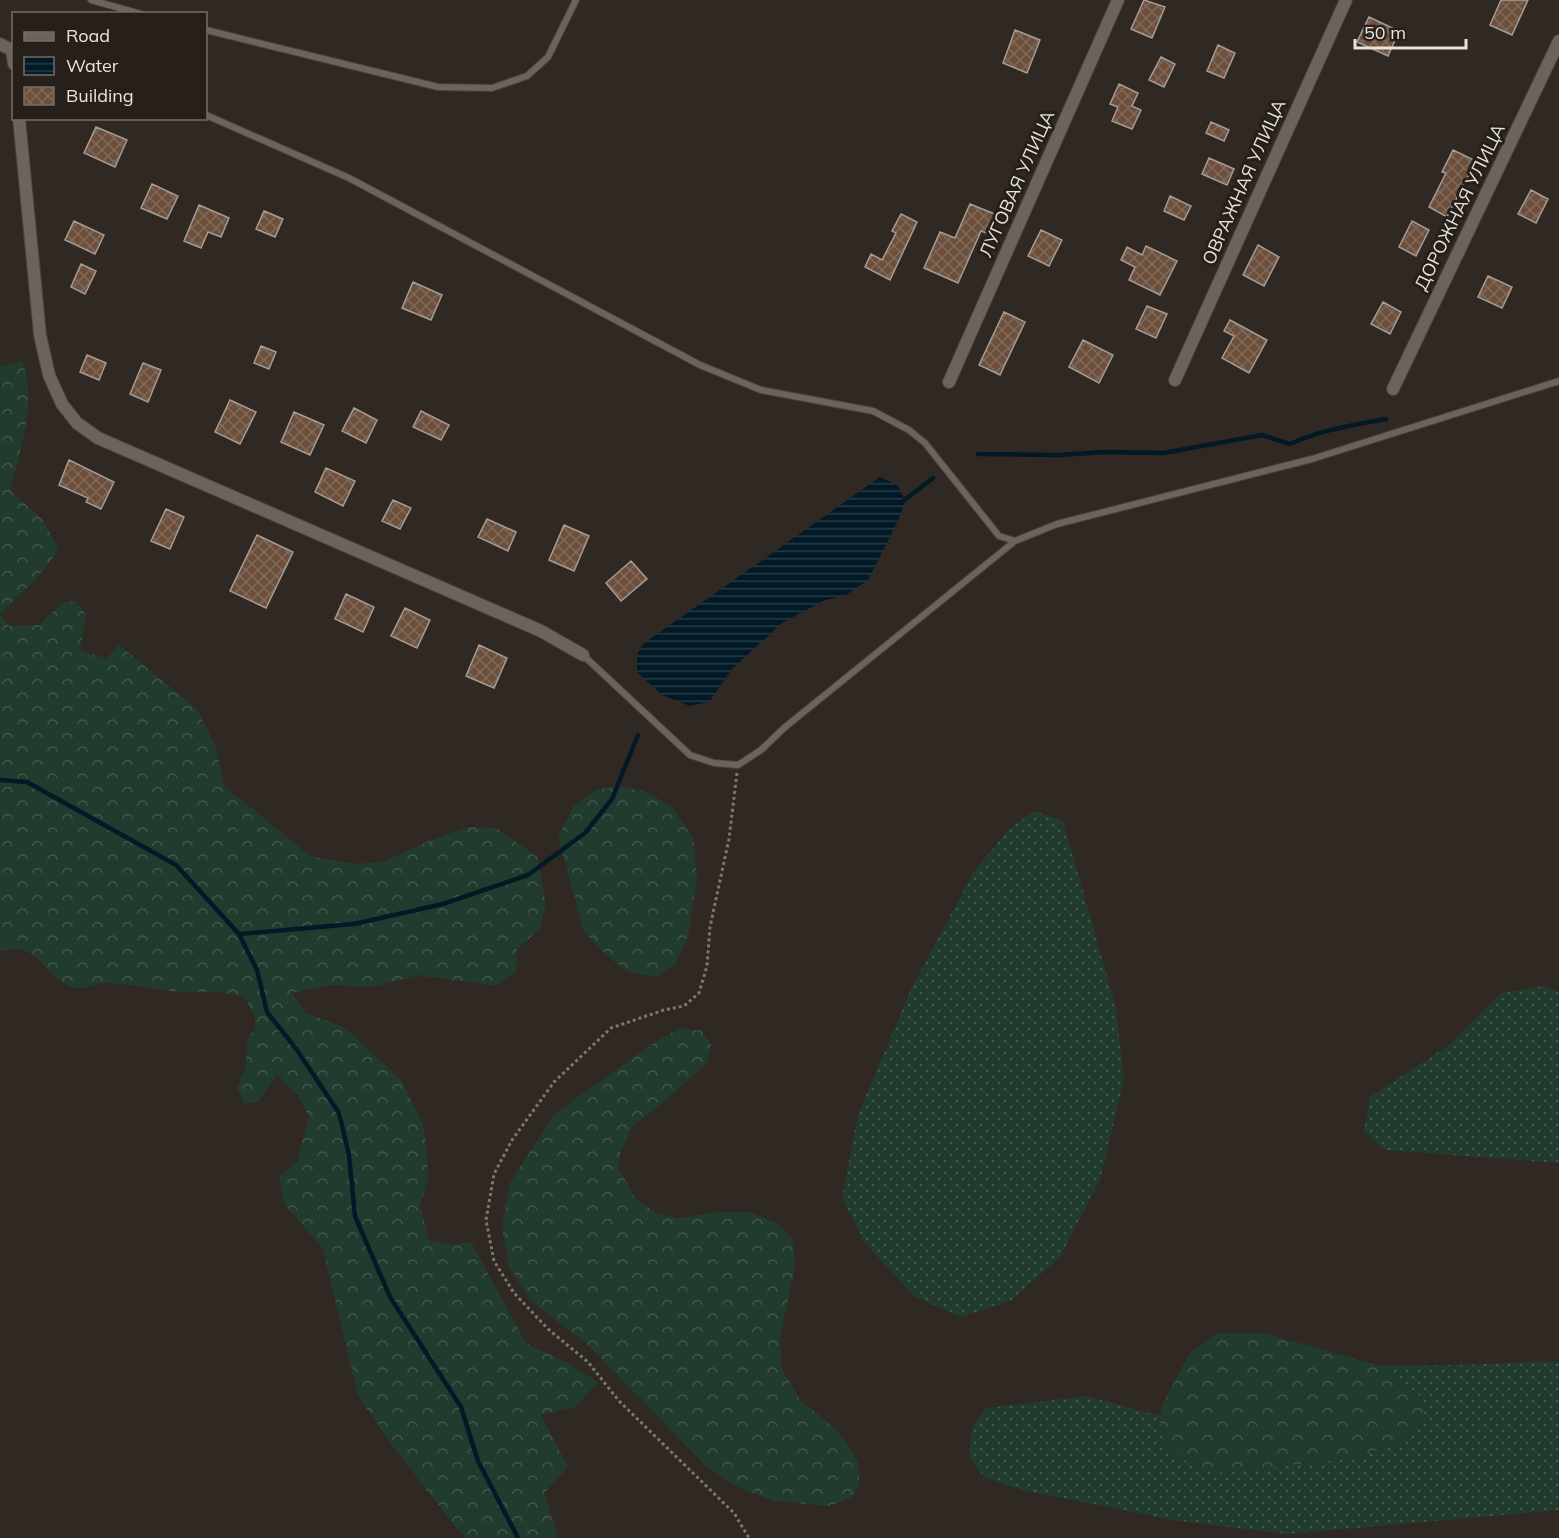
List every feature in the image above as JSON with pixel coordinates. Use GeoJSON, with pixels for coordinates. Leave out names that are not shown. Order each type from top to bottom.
{"type":"FeatureCollection","features":[{"type":"Feature","properties":{"kind":"street","name":"ЛУГОВАЯ УЛИЦА"},"geometry":{"type":"LineString","coordinates":[[949,382],[1118,0]]}},
{"type":"Feature","properties":{"kind":"street","name":"ОВРАЖНАЯ УЛИЦА"},"geometry":{"type":"LineString","coordinates":[[1175,380],[1346,0]]}},
{"type":"Feature","properties":{"kind":"street","name":"ДОРОЖНАЯ УЛИЦА"},"geometry":{"type":"LineString","coordinates":[[1393,389],[1559,41]]}},
{"type":"Feature","properties":{"kind":"street"},"geometry":{"type":"LineString","coordinates":[[19,120],[40,335],[49,375],[62,404],[77,423],[98,438],[541,631],[583,655]]}},
{"type":"Feature","properties":{"kind":"lane"},"geometry":{"type":"LineString","coordinates":[[91,0],[134,12]]}},
{"type":"Feature","properties":{"kind":"lane"},"geometry":{"type":"LineString","coordinates":[[207,30],[438,87],[492,88],[527,76],[548,57],[576,0]]}},
{"type":"Feature","properties":{"kind":"lane"},"geometry":{"type":"LineString","coordinates":[[207,115],[350,178],[700,365],[761,390],[873,411],[909,430],[925,443],[999,536],[1015,541]]}},
{"type":"Feature","properties":{"kind":"lane"},"geometry":{"type":"LineString","coordinates":[[583,655],[690,755],[714,763],[738,765],[761,750],[784,728],[1015,541],[1058,524],[1312,459],[1559,381]]}},
{"type":"Feature","properties":{"kind":"path"},"geometry":{"type":"LineString","coordinates":[[738,765],[729,838],[710,927],[707,966],[699,993],[684,1006],[664,1010],[611,1028],[554,1082],[512,1140],[494,1174],[486,1220],[494,1261],[514,1293],[548,1329],[588,1362],[619,1401],[734,1513],[749,1538]]}},
{"type":"Feature","properties":{"kind":"green space"},"geometry":{"type":"Polygon","coordinates":[[[22,361],[26,376],[28,408],[26,426],[10,490],[43,520],[59,550],[35,580],[0,614],[0,367],[22,361]]]}},
{"type":"Feature","properties":{"kind":"green space"},"geometry":{"type":"Polygon","coordinates":[[[76,601],[86,615],[80,650],[107,659],[118,644],[197,709],[215,745],[225,787],[310,856],[355,864],[383,862],[429,841],[468,827],[497,828],[537,857],[546,905],[539,930],[517,949],[516,971],[497,986],[419,975],[372,987],[332,985],[292,993],[306,1013],[344,1027],[401,1080],[423,1124],[428,1181],[420,1205],[429,1240],[451,1245],[471,1242],[526,1343],[566,1362],[598,1382],[575,1407],[541,1415],[568,1467],[544,1493],[558,1538],[467,1538],[455,1527],[358,1396],[323,1249],[285,1205],[279,1177],[297,1161],[309,1117],[299,1097],[277,1075],[257,1102],[244,1104],[237,1088],[245,1068],[248,1038],[255,1028],[255,1016],[244,996],[216,992],[170,991],[114,983],[78,988],[58,979],[35,956],[26,951],[14,949],[0,951],[0,614],[9,626],[39,625],[62,603],[76,601]]]}},
{"type":"Feature","properties":{"kind":"green space"},"geometry":{"type":"Polygon","coordinates":[[[620,786],[649,793],[674,809],[693,837],[697,879],[688,936],[675,964],[658,977],[629,972],[607,956],[584,931],[558,837],[573,807],[596,790],[620,786]]]}},
{"type":"Feature","properties":{"kind":"green space"},"geometry":{"type":"Polygon","coordinates":[[[1034,811],[1063,821],[1116,1008],[1124,1080],[1100,1180],[1060,1257],[1012,1300],[962,1317],[915,1297],[865,1243],[842,1197],[858,1115],[911,989],[973,873],[1009,829],[1034,811]]]}},
{"type":"Feature","properties":{"kind":"green space"},"geometry":{"type":"Polygon","coordinates":[[[1544,986],[1559,992],[1559,1163],[1385,1150],[1364,1131],[1370,1097],[1449,1045],[1501,993],[1544,986]]]}},
{"type":"Feature","properties":{"kind":"green space"},"geometry":{"type":"Polygon","coordinates":[[[680,1028],[702,1031],[711,1044],[707,1063],[633,1126],[621,1150],[618,1167],[635,1198],[656,1213],[678,1218],[720,1212],[751,1212],[778,1224],[793,1240],[795,1268],[780,1336],[781,1367],[800,1400],[836,1429],[857,1459],[860,1472],[858,1488],[851,1498],[829,1506],[774,1501],[735,1486],[706,1466],[587,1344],[531,1301],[509,1267],[502,1227],[510,1183],[554,1114],[657,1041],[680,1028]]]}},
{"type":"Feature","properties":{"kind":"green space"},"geometry":{"type":"Polygon","coordinates":[[[1218,1333],[1264,1333],[1381,1366],[1422,1399],[1422,1419],[1401,1442],[1360,1457],[1225,1473],[1194,1468],[1165,1444],[1159,1416],[1189,1354],[1218,1333]]]}},
{"type":"Feature","properties":{"kind":"green space"},"geometry":{"type":"Polygon","coordinates":[[[1559,1361],[1559,1510],[1287,1534],[1173,1520],[1022,1490],[984,1477],[969,1456],[972,1428],[986,1408],[1087,1396],[1159,1416],[1165,1444],[1225,1473],[1360,1457],[1401,1442],[1422,1398],[1381,1366],[1559,1361]]]}},
{"type":"Feature","properties":{"kind":"water"},"geometry":{"type":"Polygon","coordinates":[[[880,477],[897,485],[905,500],[899,519],[868,580],[846,595],[823,601],[782,623],[732,669],[709,702],[690,706],[662,695],[637,672],[637,655],[643,644],[880,477]]]}},
{"type":"Feature","properties":{"kind":"building"},"geometry":{"type":"Polygon","coordinates":[[[1144,0],[1165,7],[1152,38],[1131,29],[1144,0]]]}},
{"type":"Feature","properties":{"kind":"building"},"geometry":{"type":"Polygon","coordinates":[[[1501,0],[1528,0],[1512,35],[1490,25],[1501,0]]]}},
{"type":"Feature","properties":{"kind":"building"},"geometry":{"type":"Polygon","coordinates":[[[1369,17],[1399,31],[1388,56],[1357,42],[1369,17]]]}},
{"type":"Feature","properties":{"kind":"building"},"geometry":{"type":"Polygon","coordinates":[[[1015,30],[1040,40],[1027,73],[1003,63],[1015,30]]]}},
{"type":"Feature","properties":{"kind":"building"},"geometry":{"type":"Polygon","coordinates":[[[1218,45],[1235,53],[1224,78],[1207,71],[1218,45]]]}},
{"type":"Feature","properties":{"kind":"building"},"geometry":{"type":"Polygon","coordinates":[[[1161,57],[1175,64],[1164,87],[1149,80],[1161,57]]]}},
{"type":"Feature","properties":{"kind":"building"},"geometry":{"type":"Polygon","coordinates":[[[1119,84],[1138,93],[1132,106],[1141,110],[1132,129],[1112,121],[1118,107],[1110,104],[1119,84]]]}},
{"type":"Feature","properties":{"kind":"building"},"geometry":{"type":"Polygon","coordinates":[[[1211,122],[1229,130],[1224,141],[1206,133],[1211,122]]]}},
{"type":"Feature","properties":{"kind":"building"},"geometry":{"type":"Polygon","coordinates":[[[96,127],[127,140],[115,167],[84,153],[96,127]]]}},
{"type":"Feature","properties":{"kind":"building"},"geometry":{"type":"Polygon","coordinates":[[[1453,150],[1476,161],[1447,217],[1429,207],[1446,173],[1442,172],[1453,150]]]}},
{"type":"Feature","properties":{"kind":"building"},"geometry":{"type":"Polygon","coordinates":[[[1209,158],[1234,169],[1227,185],[1202,174],[1209,158]]]}},
{"type":"Feature","properties":{"kind":"building"},"geometry":{"type":"Polygon","coordinates":[[[152,184],[178,196],[167,219],[141,208],[152,184]]]}},
{"type":"Feature","properties":{"kind":"building"},"geometry":{"type":"Polygon","coordinates":[[[1531,190],[1548,199],[1536,223],[1518,214],[1531,190]]]}},
{"type":"Feature","properties":{"kind":"building"},"geometry":{"type":"Polygon","coordinates":[[[1170,196],[1191,206],[1184,220],[1164,211],[1170,196]]]}},
{"type":"Feature","properties":{"kind":"building"},"geometry":{"type":"Polygon","coordinates":[[[970,204],[997,215],[989,234],[981,231],[958,283],[924,268],[940,232],[955,238],[970,204]]]}},
{"type":"Feature","properties":{"kind":"building"},"geometry":{"type":"Polygon","coordinates":[[[199,205],[229,218],[221,237],[208,232],[201,248],[184,241],[199,205]]]}},
{"type":"Feature","properties":{"kind":"building"},"geometry":{"type":"Polygon","coordinates":[[[264,211],[283,219],[275,237],[256,229],[264,211]]]}},
{"type":"Feature","properties":{"kind":"building"},"geometry":{"type":"Polygon","coordinates":[[[901,214],[917,222],[890,280],[865,267],[871,254],[882,260],[896,233],[892,231],[901,214]]]}},
{"type":"Feature","properties":{"kind":"building"},"geometry":{"type":"Polygon","coordinates":[[[74,221],[104,235],[95,254],[65,240],[74,221]]]}},
{"type":"Feature","properties":{"kind":"building"},"geometry":{"type":"Polygon","coordinates":[[[1412,221],[1429,230],[1416,256],[1399,247],[1412,221]]]}},
{"type":"Feature","properties":{"kind":"building"},"geometry":{"type":"Polygon","coordinates":[[[1041,230],[1062,240],[1049,266],[1028,256],[1041,230]]]}},
{"type":"Feature","properties":{"kind":"building"},"geometry":{"type":"Polygon","coordinates":[[[1258,245],[1279,257],[1264,286],[1243,275],[1258,245]]]}},
{"type":"Feature","properties":{"kind":"building"},"geometry":{"type":"Polygon","coordinates":[[[1146,246],[1177,261],[1160,295],[1129,280],[1135,267],[1121,260],[1127,247],[1142,255],[1146,246]]]}},
{"type":"Feature","properties":{"kind":"building"},"geometry":{"type":"Polygon","coordinates":[[[81,264],[96,271],[85,294],[71,287],[81,264]]]}},
{"type":"Feature","properties":{"kind":"building"},"geometry":{"type":"Polygon","coordinates":[[[1488,276],[1512,287],[1502,308],[1478,297],[1488,276]]]}},
{"type":"Feature","properties":{"kind":"building"},"geometry":{"type":"Polygon","coordinates":[[[413,282],[442,295],[431,320],[402,308],[413,282]]]}},
{"type":"Feature","properties":{"kind":"building"},"geometry":{"type":"Polygon","coordinates":[[[1383,302],[1401,312],[1390,334],[1371,324],[1383,302]]]}},
{"type":"Feature","properties":{"kind":"building"},"geometry":{"type":"Polygon","coordinates":[[[1147,306],[1167,314],[1156,338],[1136,329],[1147,306]]]}},
{"type":"Feature","properties":{"kind":"building"},"geometry":{"type":"Polygon","coordinates":[[[1004,312],[1025,322],[1000,375],[979,365],[1004,312]]]}},
{"type":"Feature","properties":{"kind":"building"},"geometry":{"type":"Polygon","coordinates":[[[1230,320],[1267,340],[1249,373],[1222,358],[1234,336],[1224,331],[1230,320]]]}},
{"type":"Feature","properties":{"kind":"building"},"geometry":{"type":"Polygon","coordinates":[[[1083,340],[1113,355],[1099,383],[1069,367],[1083,340]]]}},
{"type":"Feature","properties":{"kind":"building"},"geometry":{"type":"Polygon","coordinates":[[[261,346],[276,352],[269,369],[254,363],[261,346]]]}},
{"type":"Feature","properties":{"kind":"building"},"geometry":{"type":"Polygon","coordinates":[[[87,355],[106,363],[99,380],[80,372],[87,355]]]}},
{"type":"Feature","properties":{"kind":"building"},"geometry":{"type":"Polygon","coordinates":[[[143,363],[161,370],[148,402],[130,394],[143,363]]]}},
{"type":"Feature","properties":{"kind":"building"},"geometry":{"type":"Polygon","coordinates":[[[230,400],[256,412],[240,444],[215,432],[230,400]]]}},
{"type":"Feature","properties":{"kind":"building"},"geometry":{"type":"Polygon","coordinates":[[[354,408],[377,420],[366,443],[342,431],[354,408]]]}},
{"type":"Feature","properties":{"kind":"building"},"geometry":{"type":"Polygon","coordinates":[[[421,411],[449,425],[441,440],[413,427],[421,411]]]}},
{"type":"Feature","properties":{"kind":"building"},"geometry":{"type":"Polygon","coordinates":[[[294,412],[324,425],[310,455],[281,442],[294,412]]]}},
{"type":"Feature","properties":{"kind":"building"},"geometry":{"type":"Polygon","coordinates":[[[69,460],[114,482],[101,509],[86,502],[88,498],[59,485],[69,460]]]}},
{"type":"Feature","properties":{"kind":"building"},"geometry":{"type":"Polygon","coordinates":[[[326,468],[355,481],[343,506],[315,492],[326,468]]]}},
{"type":"Feature","properties":{"kind":"building"},"geometry":{"type":"Polygon","coordinates":[[[393,500],[411,508],[400,529],[382,521],[393,500]]]}},
{"type":"Feature","properties":{"kind":"building"},"geometry":{"type":"Polygon","coordinates":[[[166,509],[184,517],[170,549],[151,541],[166,509]]]}},
{"type":"Feature","properties":{"kind":"building"},"geometry":{"type":"Polygon","coordinates":[[[487,519],[516,532],[508,551],[478,537],[487,519]]]}},
{"type":"Feature","properties":{"kind":"building"},"geometry":{"type":"Polygon","coordinates":[[[564,525],[589,536],[574,571],[549,560],[564,525]]]}},
{"type":"Feature","properties":{"kind":"building"},"geometry":{"type":"Polygon","coordinates":[[[257,535],[293,552],[266,608],[230,591],[257,535]]]}},
{"type":"Feature","properties":{"kind":"building"},"geometry":{"type":"Polygon","coordinates":[[[631,561],[647,579],[621,601],[606,583],[631,561]]]}},
{"type":"Feature","properties":{"kind":"building"},"geometry":{"type":"Polygon","coordinates":[[[346,594],[374,607],[363,632],[335,619],[346,594]]]}},
{"type":"Feature","properties":{"kind":"building"},"geometry":{"type":"Polygon","coordinates":[[[405,608],[430,620],[417,648],[391,636],[405,608]]]}},
{"type":"Feature","properties":{"kind":"building"},"geometry":{"type":"Polygon","coordinates":[[[479,645],[507,658],[494,688],[466,676],[479,645]]]}},
{"type":"Feature","properties":{"kind":"waterway"},"geometry":{"type":"LineString","coordinates":[[978,454],[1164,453],[1262,435],[1290,444],[1325,432],[1386,419]]}},
{"type":"Feature","properties":{"kind":"waterway"},"geometry":{"type":"LineString","coordinates":[[902,502],[933,478]]}},
{"type":"Feature","properties":{"kind":"waterway"},"geometry":{"type":"LineString","coordinates":[[239,934],[354,924],[443,904],[528,875],[585,833],[612,799],[638,735]]}},
{"type":"Feature","properties":{"kind":"waterway"},"geometry":{"type":"LineString","coordinates":[[0,780],[27,782],[176,865],[239,934],[257,970],[267,1012],[297,1050],[339,1113],[349,1155],[355,1216],[390,1297],[461,1407],[478,1461],[518,1538]]}}]}
